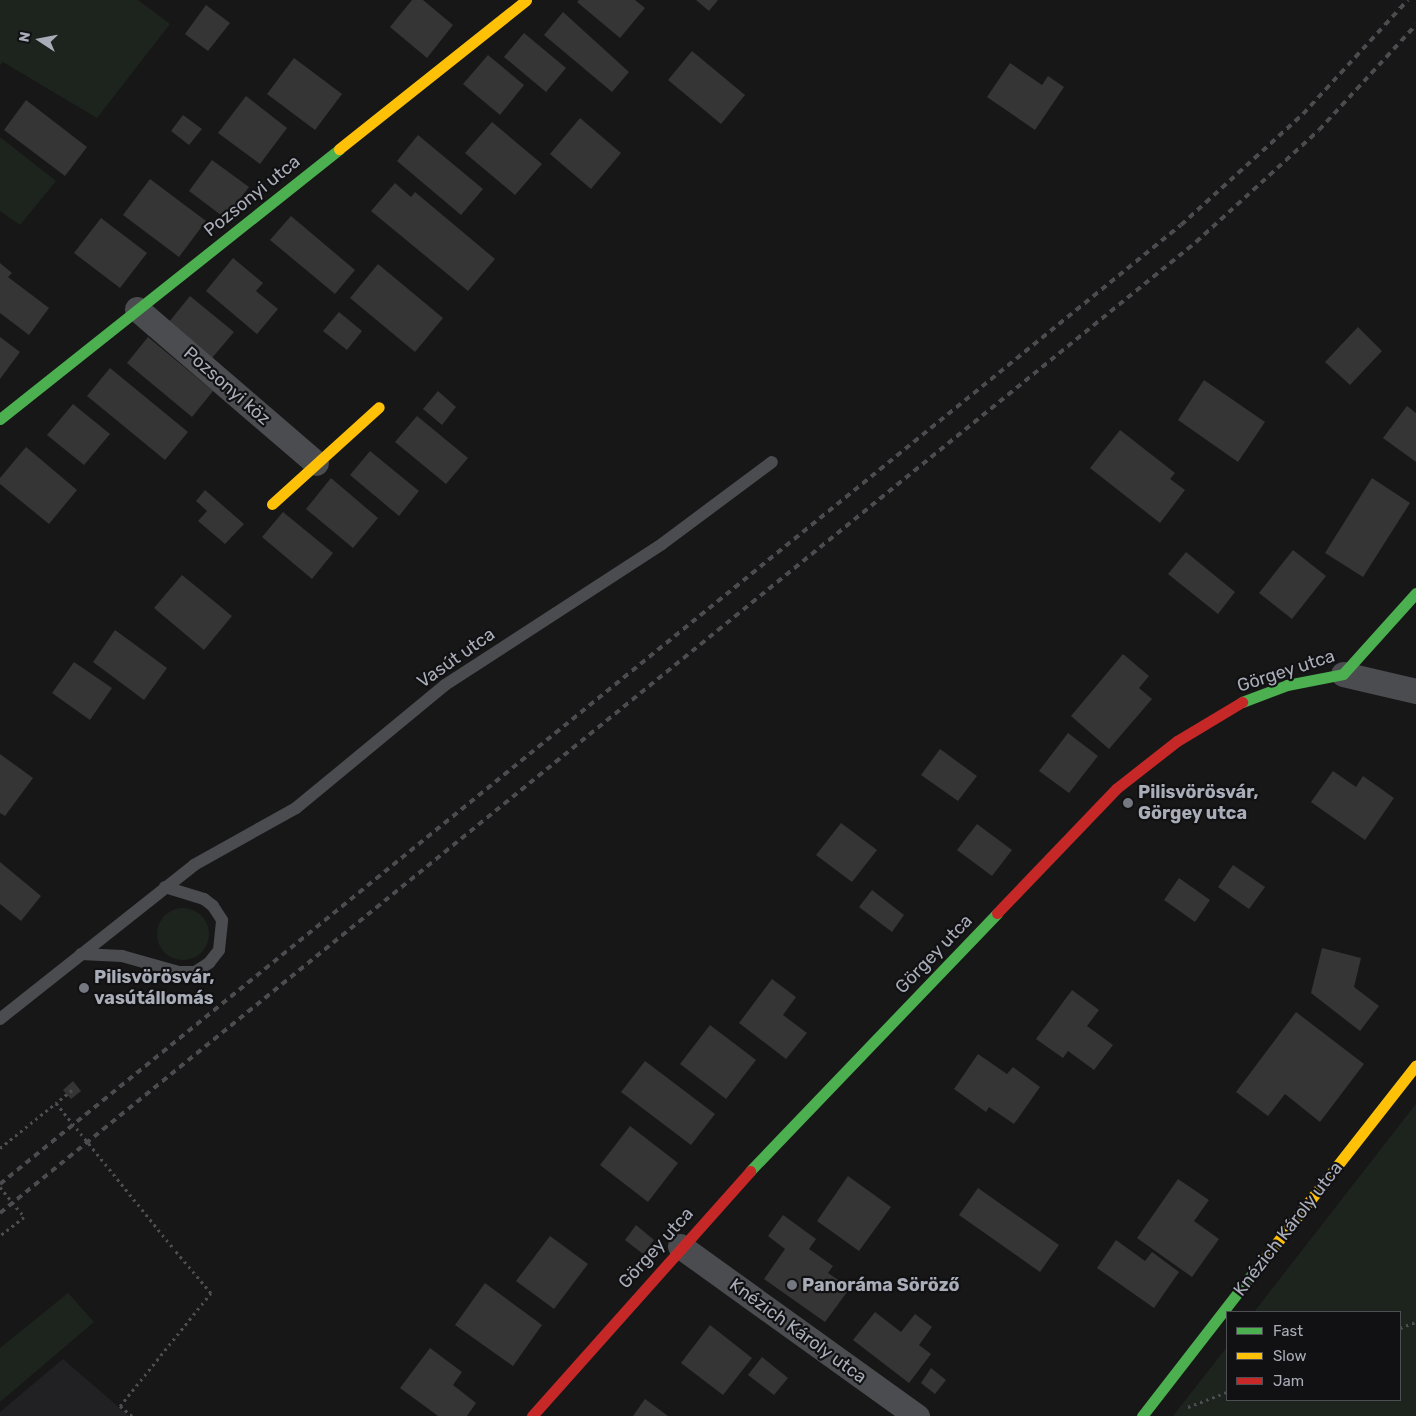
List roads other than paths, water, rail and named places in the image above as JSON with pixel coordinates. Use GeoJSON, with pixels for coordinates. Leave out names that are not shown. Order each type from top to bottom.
{"type":"FeatureCollection","features":[{"type":"Feature","properties":{"kind":"street","name":"Pozsonyi utca"},"geometry":{"type":"LineString","coordinates":[[0,418],[526,0]]}},
{"type":"Feature","properties":{"kind":"street","name":"Pozsonyi köz"},"geometry":{"type":"LineString","coordinates":[[137,310],[316,462]]}},
{"type":"Feature","properties":{"kind":"street"},"geometry":{"type":"LineString","coordinates":[[272,504],[316,462],[379,407]]}},
{"type":"Feature","properties":{"kind":"street","name":"Görgey utca"},"geometry":{"type":"LineString","coordinates":[[532,1416],[680,1246],[1116,788],[1176,741],[1230,707],[1288,685],[1343,674],[1416,593]]}},
{"type":"Feature","properties":{"kind":"street"},"geometry":{"type":"LineString","coordinates":[[1343,674],[1416,691]]}},
{"type":"Feature","properties":{"kind":"street","name":"Knézich Károly utca"},"geometry":{"type":"LineString","coordinates":[[1142,1416],[1416,1065]]}},
{"type":"Feature","properties":{"kind":"street","name":"Knézich Károly utca"},"geometry":{"type":"LineString","coordinates":[[680,1246],[917,1416]]}},
{"type":"Feature","properties":{"kind":"lane","name":"Vasút utca"},"geometry":{"type":"LineString","coordinates":[[0,1019],[165,887],[209,855],[291,812],[452,680],[662,544],[772,462]]}},
{"type":"Feature","properties":{"kind":"lane"},"geometry":{"type":"LineString","coordinates":[[81,954],[122,956],[179,972],[195,972],[209,963],[218,950],[222,920],[214,906],[204,898],[165,887]]}},
{"type":"Feature","properties":{"kind":"railway"},"geometry":{"type":"LineString","coordinates":[[0,1184],[1181,225],[1303,114],[1408,0]]}},
{"type":"Feature","properties":{"kind":"railway"},"geometry":{"type":"LineString","coordinates":[[0,1213],[1196,242],[1319,130],[1416,25]]}},
{"type":"Feature","properties":{"kind":"place","name":"Pilisvörösvár, Görgey utca"},"geometry":{"type":"Point","coordinates":[1128,803]}},
{"type":"Feature","properties":{"kind":"place","name":"Pilisvörösvár, vasútállomás"},"geometry":{"type":"Point","coordinates":[84,988]}},
{"type":"Feature","properties":{"kind":"place","name":"Panoráma Söröző"},"geometry":{"type":"Point","coordinates":[792,1285]}}]}
